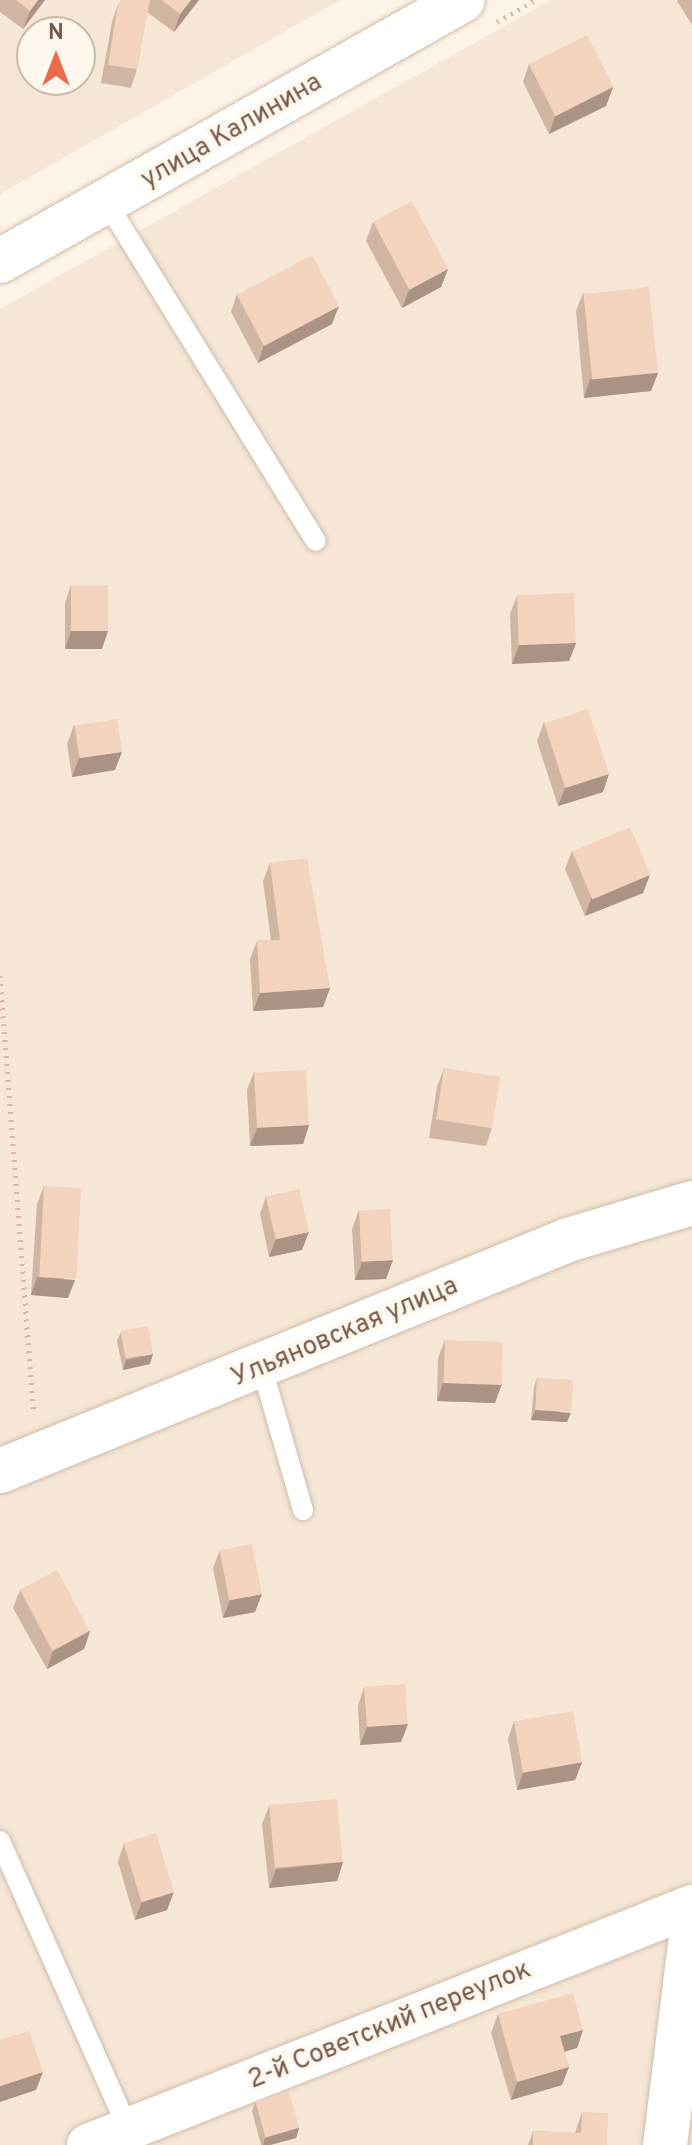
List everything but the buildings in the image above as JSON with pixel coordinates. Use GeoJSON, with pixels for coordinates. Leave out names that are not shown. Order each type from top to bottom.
{"type":"FeatureCollection","features":[{"type":"Feature","properties":{"kind":"street","name":"улица Калинина"},"geometry":{"type":"LineString","coordinates":[[0,261],[463,0]]}},
{"type":"Feature","properties":{"kind":"street","name":"Ульяновская улица"},"geometry":{"type":"LineString","coordinates":[[19,1464],[262,1368],[568,1240],[692,1203]]}},
{"type":"Feature","properties":{"kind":"street","name":"2-й Советский переулок"},"geometry":{"type":"LineString","coordinates":[[88,2145],[692,1906]]}},
{"type":"Feature","properties":{"kind":"street"},"geometry":{"type":"LineString","coordinates":[[676,2137],[692,1927]]}},
{"type":"Feature","properties":{"kind":"lane"},"geometry":{"type":"LineString","coordinates":[[107,203],[316,541]]}},
{"type":"Feature","properties":{"kind":"lane"},"geometry":{"type":"LineString","coordinates":[[262,1368],[303,1510]]}},
{"type":"Feature","properties":{"kind":"lane"},"geometry":{"type":"LineString","coordinates":[[0,1841],[128,2129]]}},
{"type":"Feature","properties":{"kind":"path"},"geometry":{"type":"LineString","coordinates":[[0,976],[19,1464]]}},
{"type":"Feature","properties":{"kind":"shaded area"},"geometry":{"type":"Polygon","coordinates":[[[0,0],[340,0],[0,194],[0,0]]]}},
{"type":"Feature","properties":{"kind":"shaded area"},"geometry":{"type":"Polygon","coordinates":[[[551,0],[692,0],[692,2145],[0,2145],[0,309],[551,0]]]}}]}
